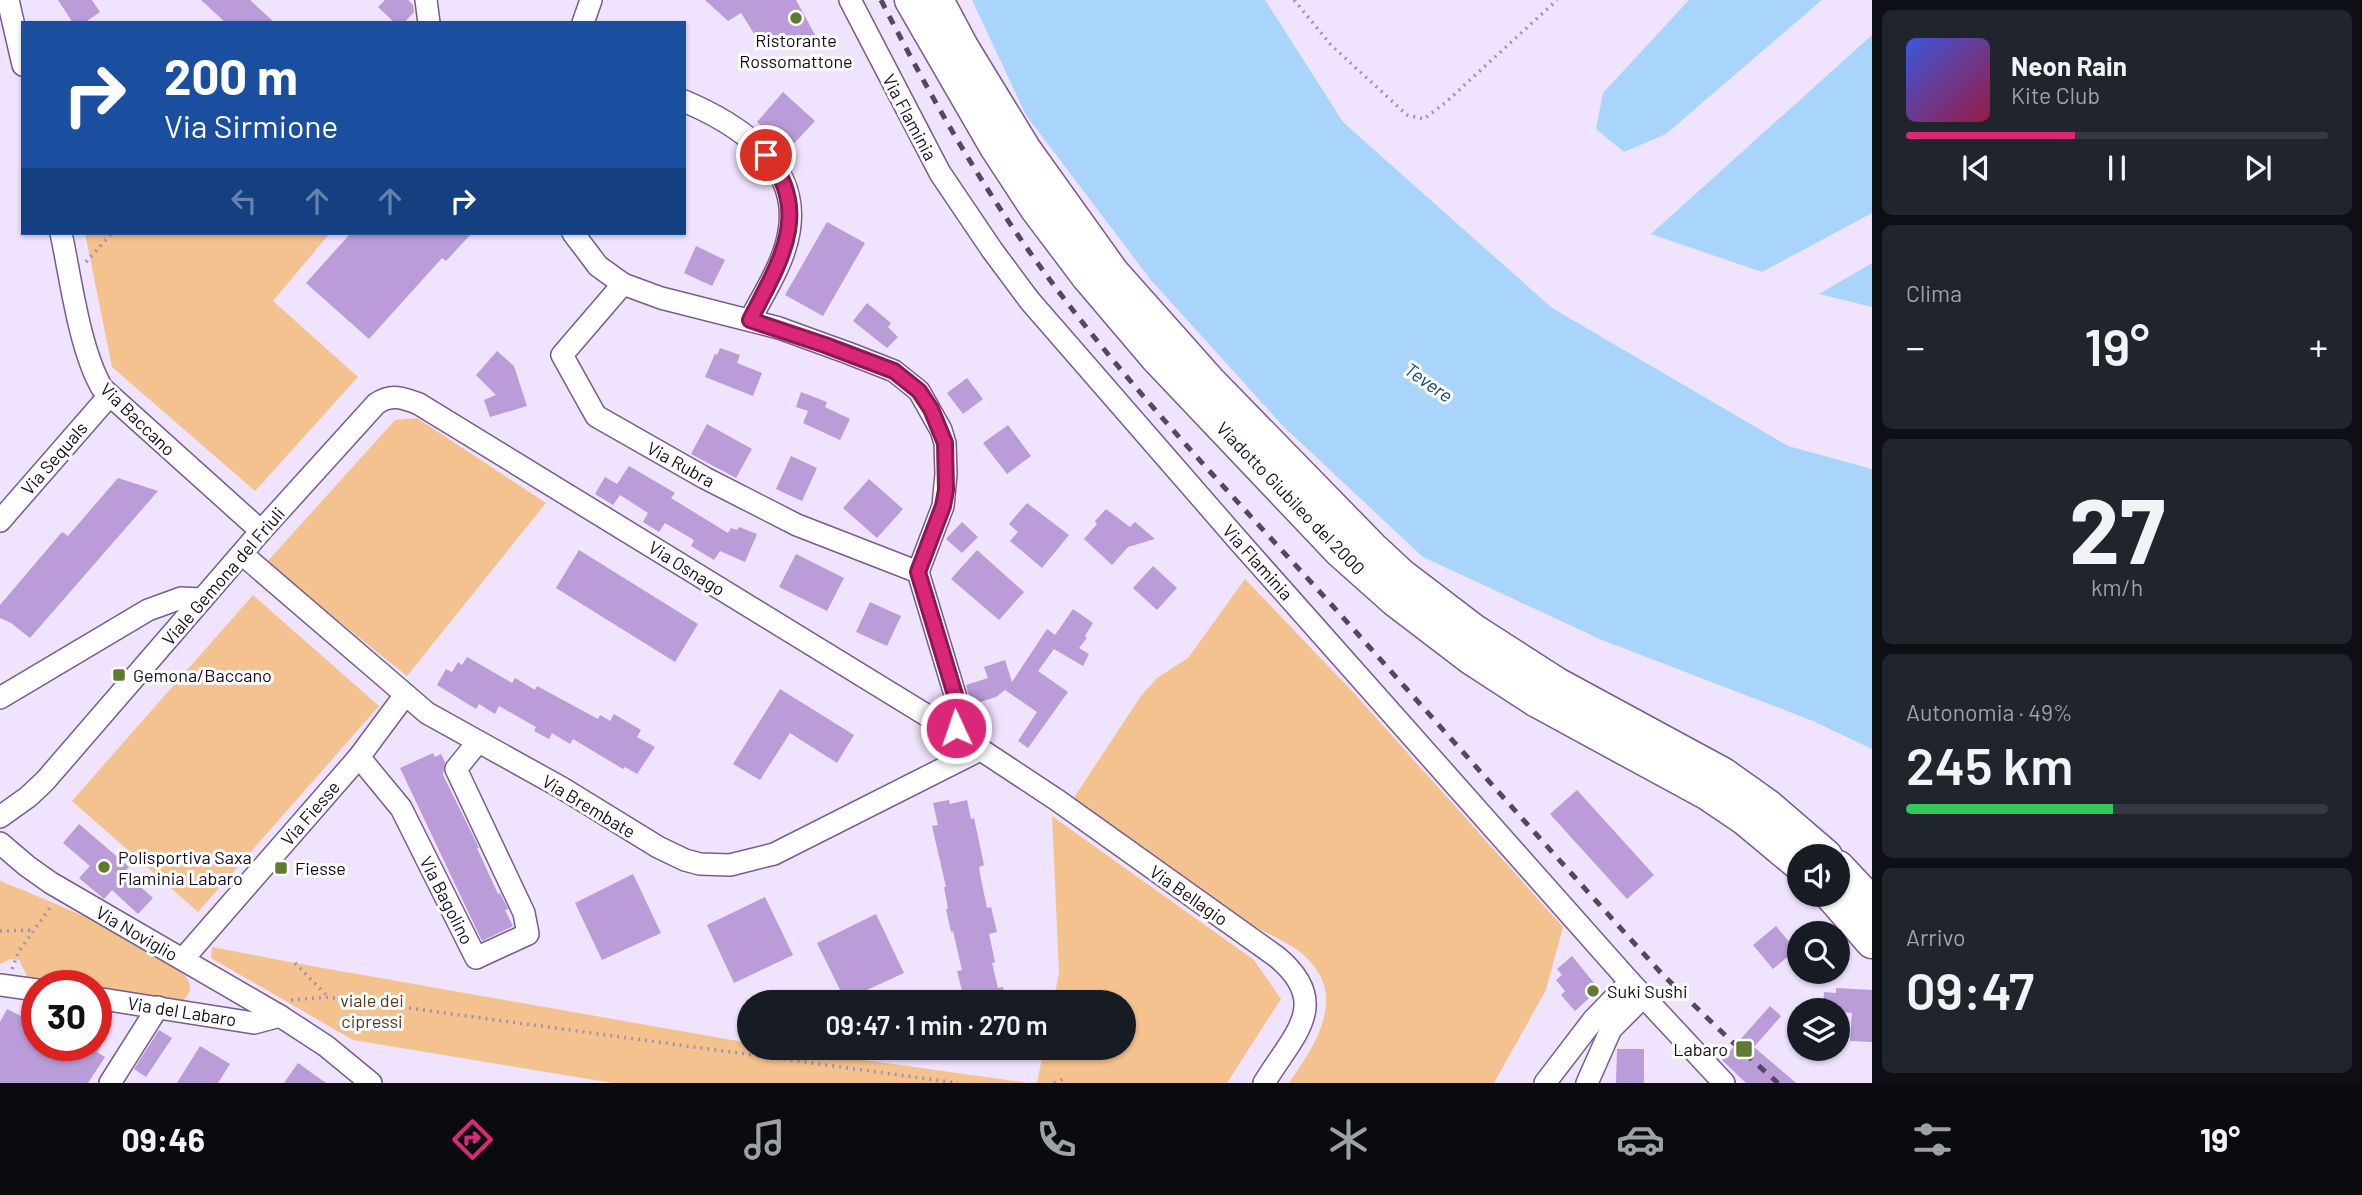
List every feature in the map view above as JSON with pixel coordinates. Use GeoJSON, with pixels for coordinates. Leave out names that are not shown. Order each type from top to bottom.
{"type":"FeatureCollection","features":[{"type":"Feature","properties":{"kind":"highway","name":"Viadotto Giubileo del 2000"},"geometry":{"type":"LineString","coordinates":[[911,0],[996,147],[1036,208],[1088,277],[1156,356],[1340,551],[1395,600],[1471,658],[1537,701],[1708,794],[1787,854]]}},
{"type":"Feature","properties":{"kind":"highway","name":"Viadotto Giubileo del 2000"},"geometry":{"type":"LineString","coordinates":[[937,0],[1025,150],[1114,273],[1217,390],[1372,548],[1419,589],[1484,637],[1557,684],[1723,774],[1768,806],[1812,844]]}},
{"type":"Feature","properties":{"kind":"highway"},"geometry":{"type":"LineString","coordinates":[[1850,880],[1872,903]]}},
{"type":"Feature","properties":{"kind":"highway"},"geometry":{"type":"LineString","coordinates":[[1841,907],[1872,942]]}},
{"type":"Feature","properties":{"kind":"street"},"geometry":{"type":"LineString","coordinates":[[8,0],[21,56]]}},
{"type":"Feature","properties":{"kind":"street"},"geometry":{"type":"LineString","coordinates":[[426,0],[429,21]]}},
{"type":"Feature","properties":{"kind":"street"},"geometry":{"type":"LineString","coordinates":[[584,21],[592,0]]}},
{"type":"Feature","properties":{"kind":"street","name":"Via Flaminia"},"geometry":{"type":"LineString","coordinates":[[850,0],[940,173],[1030,301],[1237,539],[1637,989],[1724,1083]]}},
{"type":"Feature","properties":{"kind":"street"},"geometry":{"type":"LineString","coordinates":[[686,102],[717,115],[757,144],[776,167],[789,198],[789,231],[779,263],[750,320]]}},
{"type":"Feature","properties":{"kind":"street","name":"Via Baccano"},"geometry":{"type":"LineString","coordinates":[[61,235],[89,360],[98,381],[109,396],[261,531]]}},
{"type":"Feature","properties":{"kind":"street"},"geometry":{"type":"LineString","coordinates":[[575,235],[598,266],[623,284],[660,298],[790,332],[894,371],[911,384],[925,400],[945,443],[946,474],[943,506],[918,572],[956,698],[957,719],[954,732]]}},
{"type":"Feature","properties":{"kind":"street","name":"Via Rubra"},"geometry":{"type":"LineString","coordinates":[[623,284],[562,355],[596,416],[705,478],[797,525],[918,572]]}},
{"type":"Feature","properties":{"kind":"street","name":"Via Sequals"},"geometry":{"type":"LineString","coordinates":[[0,521],[109,396]]}},
{"type":"Feature","properties":{"kind":"street","name":"Viale Gemona del Friuli"},"geometry":{"type":"LineString","coordinates":[[0,817],[45,781],[261,531],[376,404],[389,397]]}},
{"type":"Feature","properties":{"kind":"street","name":"Via Osnago"},"geometry":{"type":"LineString","coordinates":[[389,397],[419,404],[980,750]]}},
{"type":"Feature","properties":{"kind":"street","name":"Via Brembate"},"geometry":{"type":"LineString","coordinates":[[242,554],[405,695],[442,723],[562,788],[658,847],[685,860],[716,865],[743,863],[774,854],[980,750]]}},
{"type":"Feature","properties":{"kind":"street"},"geometry":{"type":"LineString","coordinates":[[0,698],[148,610],[172,600],[189,597],[202,599]]}},
{"type":"Feature","properties":{"kind":"street","name":"Via Fiesse"},"geometry":{"type":"LineString","coordinates":[[183,959],[359,757],[405,695]]}},
{"type":"Feature","properties":{"kind":"street","name":"Via Bagolino"},"geometry":{"type":"LineString","coordinates":[[359,757],[401,808],[476,958],[528,934],[524,913],[456,769],[478,743]]}},
{"type":"Feature","properties":{"kind":"street","name":"Via Bellagio"},"geometry":{"type":"LineString","coordinates":[[980,750],[1057,800],[1277,957],[1292,971],[1305,997],[1305,1015],[1264,1083]]}},
{"type":"Feature","properties":{"kind":"street","name":"Via Noviglio"},"geometry":{"type":"LineString","coordinates":[[0,843],[27,866],[60,888],[280,1016]]}},
{"type":"Feature","properties":{"kind":"street"},"geometry":{"type":"LineString","coordinates":[[0,985],[21,988]]}},
{"type":"Feature","properties":{"kind":"street"},"geometry":{"type":"LineString","coordinates":[[1545,1083],[1594,1019],[1637,989]]}},
{"type":"Feature","properties":{"kind":"street"},"geometry":{"type":"LineString","coordinates":[[1587,1083],[1611,1029],[1637,989]]}},
{"type":"Feature","properties":{"kind":"street","name":"Via del Labaro"},"geometry":{"type":"LineString","coordinates":[[112,1000],[254,1023],[280,1016]]}},
{"type":"Feature","properties":{"kind":"street"},"geometry":{"type":"LineString","coordinates":[[110,1083],[158,1007]]}},
{"type":"Feature","properties":{"kind":"street"},"geometry":{"type":"LineString","coordinates":[[280,1016],[326,1046],[372,1083]]}},
{"type":"Feature","properties":{"kind":"path"},"geometry":{"type":"LineString","coordinates":[[1294,0],[1331,45],[1407,115],[1424,119],[1558,0]]}},
{"type":"Feature","properties":{"kind":"path"},"geometry":{"type":"LineString","coordinates":[[86,261],[110,235]]}},
{"type":"Feature","properties":{"kind":"path"},"geometry":{"type":"LineString","coordinates":[[0,985],[12,970],[19,951],[51,906],[60,888]]}},
{"type":"Feature","properties":{"kind":"path"},"geometry":{"type":"LineString","coordinates":[[0,931],[35,930]]}},
{"type":"Feature","properties":{"kind":"path"},"geometry":{"type":"LineString","coordinates":[[295,963],[328,997]]}},
{"type":"Feature","properties":{"kind":"path"},"geometry":{"type":"LineString","coordinates":[[257,1002],[328,997],[958,1083]]}},
{"type":"Feature","properties":{"kind":"path"},"geometry":{"type":"LineString","coordinates":[[1054,1083],[1063,1079]]}},
{"type":"Feature","properties":{"kind":"green space"},"geometry":{"type":"Polygon","coordinates":[[[85,235],[328,235],[273,301],[358,377],[255,491],[112,367],[85,235]]]}},
{"type":"Feature","properties":{"kind":"green space"},"geometry":{"type":"Polygon","coordinates":[[[417,418],[546,503],[407,676],[266,563],[395,420],[417,418]]]}},
{"type":"Feature","properties":{"kind":"green space"},"geometry":{"type":"Polygon","coordinates":[[[1245,579],[1352,691],[1563,927],[1546,990],[1494,1083],[1289,1083],[1317,1037],[1325,1011],[1324,985],[1314,967],[1299,951],[1233,914],[1074,803],[1075,796],[1141,696],[1157,678],[1188,658],[1245,579]]]}},
{"type":"Feature","properties":{"kind":"green space"},"geometry":{"type":"Polygon","coordinates":[[[253,595],[379,706],[198,912],[72,801],[253,595]]]}},
{"type":"Feature","properties":{"kind":"green space"},"geometry":{"type":"Polygon","coordinates":[[[1052,816],[1254,960],[1281,999],[1227,1083],[1037,1083],[1042,1060],[1136,1060],[1136,990],[1056,990],[1059,973],[1052,816]]]}},
{"type":"Feature","properties":{"kind":"green space"},"geometry":{"type":"Polygon","coordinates":[[[0,881],[133,940],[179,970],[190,987],[183,1001],[112,994],[112,970],[24,970],[19,960],[11,959],[0,964],[0,881]]]}},
{"type":"Feature","properties":{"kind":"green space","name":"viale dei cipressi"},"geometry":{"type":"Polygon","coordinates":[[[212,947],[737,1041],[737,1060],[864,1060],[1028,1083],[613,1083],[353,1040],[211,958],[212,947]]]}},
{"type":"Feature","properties":{"kind":"water","name":"Tevere"},"geometry":{"type":"Polygon","coordinates":[[[972,0],[1265,0],[1343,122],[1552,308],[1788,446],[1872,469],[1872,749],[1813,721],[1602,640],[1423,557],[1284,427],[1150,279],[1026,115],[972,0]]]}},
{"type":"Feature","properties":{"kind":"water"},"geometry":{"type":"Polygon","coordinates":[[[1689,0],[1822,0],[1666,134],[1624,152],[1596,129],[1603,93],[1689,0]]]}},
{"type":"Feature","properties":{"kind":"water"},"geometry":{"type":"Polygon","coordinates":[[[1872,35],[1872,213],[1762,272],[1651,234],[1872,35]]]}},
{"type":"Feature","properties":{"kind":"water"},"geometry":{"type":"Polygon","coordinates":[[[1872,263],[1872,307],[1819,294],[1872,263]]]}},
{"type":"Feature","properties":{"kind":"building"},"geometry":{"type":"Polygon","coordinates":[[[58,0],[92,0],[100,12],[87,21],[72,21],[58,0]]]}},
{"type":"Feature","properties":{"kind":"building"},"geometry":{"type":"Polygon","coordinates":[[[201,0],[250,0],[273,21],[224,21],[201,0]]]}},
{"type":"Feature","properties":{"kind":"building"},"geometry":{"type":"Polygon","coordinates":[[[385,0],[408,0],[413,5],[414,12],[406,21],[393,21],[378,7],[385,0]]]}},
{"type":"Feature","properties":{"kind":"building"},"geometry":{"type":"Polygon","coordinates":[[[705,0],[796,0],[819,42],[755,35],[741,13],[728,21],[705,0]]]}},
{"type":"Feature","properties":{"kind":"building"},"geometry":{"type":"Polygon","coordinates":[[[783,92],[815,121],[788,150],[757,122],[783,92]]]}},
{"type":"Feature","properties":{"kind":"building"},"geometry":{"type":"Polygon","coordinates":[[[827,222],[865,243],[823,316],[785,295],[827,222]]]}},
{"type":"Feature","properties":{"kind":"building"},"geometry":{"type":"Polygon","coordinates":[[[349,235],[470,235],[446,261],[442,258],[369,339],[306,283],[349,235]]]}},
{"type":"Feature","properties":{"kind":"building"},"geometry":{"type":"Polygon","coordinates":[[[696,246],[725,260],[712,286],[684,273],[696,246]]]}},
{"type":"Feature","properties":{"kind":"building"},"geometry":{"type":"Polygon","coordinates":[[[867,303],[891,323],[888,327],[898,337],[887,348],[853,321],[867,303]]]}},
{"type":"Feature","properties":{"kind":"building"},"geometry":{"type":"Polygon","coordinates":[[[720,348],[740,355],[737,363],[762,373],[753,396],[705,377],[720,348]]]}},
{"type":"Feature","properties":{"kind":"building"},"geometry":{"type":"Polygon","coordinates":[[[497,351],[514,366],[527,406],[490,417],[484,400],[496,395],[476,375],[497,351]]]}},
{"type":"Feature","properties":{"kind":"building"},"geometry":{"type":"Polygon","coordinates":[[[967,378],[983,399],[963,414],[947,393],[967,378]]]}},
{"type":"Feature","properties":{"kind":"building"},"geometry":{"type":"Polygon","coordinates":[[[801,392],[827,402],[825,407],[850,419],[840,440],[803,423],[808,411],[796,407],[801,392]]]}},
{"type":"Feature","properties":{"kind":"building"},"geometry":{"type":"Polygon","coordinates":[[[707,424],[752,449],[736,478],[691,454],[707,424]]]}},
{"type":"Feature","properties":{"kind":"building"},"geometry":{"type":"Polygon","coordinates":[[[1008,425],[1031,456],[1007,474],[983,443],[1008,425]]]}},
{"type":"Feature","properties":{"kind":"building"},"geometry":{"type":"Polygon","coordinates":[[[791,456],[817,468],[802,501],[776,489],[791,456]]]}},
{"type":"Feature","properties":{"kind":"building"},"geometry":{"type":"Polygon","coordinates":[[[629,466],[675,493],[671,498],[728,533],[731,528],[737,530],[739,527],[757,534],[745,562],[720,551],[714,560],[691,546],[694,540],[665,523],[659,532],[643,522],[648,513],[620,495],[613,505],[595,494],[605,477],[617,484],[629,466]]]}},
{"type":"Feature","properties":{"kind":"building"},"geometry":{"type":"Polygon","coordinates":[[[118,478],[158,491],[30,638],[0,618],[0,605],[62,532],[68,536],[118,478]]]}},
{"type":"Feature","properties":{"kind":"building"},"geometry":{"type":"Polygon","coordinates":[[[869,479],[903,509],[877,538],[843,508],[869,479]]]}},
{"type":"Feature","properties":{"kind":"building"},"geometry":{"type":"Polygon","coordinates":[[[1027,503],[1069,535],[1042,568],[1010,541],[1018,532],[1009,524],[1027,503]]]}},
{"type":"Feature","properties":{"kind":"building"},"geometry":{"type":"Polygon","coordinates":[[[1106,509],[1130,527],[1135,522],[1155,539],[1128,547],[1112,565],[1084,539],[1106,509]]]}},
{"type":"Feature","properties":{"kind":"building"},"geometry":{"type":"Polygon","coordinates":[[[962,522],[978,537],[962,553],[946,539],[962,522]]]}},
{"type":"Feature","properties":{"kind":"building"},"geometry":{"type":"Polygon","coordinates":[[[579,550],[698,624],[675,662],[556,588],[579,550]]]}},
{"type":"Feature","properties":{"kind":"building"},"geometry":{"type":"Polygon","coordinates":[[[977,550],[1024,592],[999,620],[951,579],[977,550]]]}},
{"type":"Feature","properties":{"kind":"building"},"geometry":{"type":"Polygon","coordinates":[[[796,554],[844,578],[827,611],[779,587],[796,554]]]}},
{"type":"Feature","properties":{"kind":"building"},"geometry":{"type":"Polygon","coordinates":[[[1153,566],[1177,588],[1157,610],[1133,588],[1153,566]]]}},
{"type":"Feature","properties":{"kind":"building"},"geometry":{"type":"Polygon","coordinates":[[[870,602],[901,616],[887,646],[856,632],[870,602]]]}},
{"type":"Feature","properties":{"kind":"building"},"geometry":{"type":"Polygon","coordinates":[[[1073,609],[1093,623],[1079,648],[1089,654],[1083,666],[1054,649],[1038,671],[1068,692],[1028,748],[1018,741],[1037,712],[1005,690],[996,697],[971,705],[966,685],[988,678],[984,667],[1005,660],[1012,682],[1047,629],[1055,635],[1073,609]]]}},
{"type":"Feature","properties":{"kind":"building"},"geometry":{"type":"Polygon","coordinates":[[[467,657],[512,683],[515,678],[535,690],[537,686],[598,719],[600,715],[610,721],[614,714],[641,730],[637,737],[655,747],[637,774],[625,767],[623,769],[573,739],[570,744],[552,733],[549,739],[534,731],[536,727],[499,706],[495,714],[479,704],[476,709],[437,685],[446,669],[452,672],[458,662],[462,665],[467,657]]]}},
{"type":"Feature","properties":{"kind":"building"},"geometry":{"type":"Polygon","coordinates":[[[780,689],[854,735],[837,763],[790,733],[760,780],[733,764],[780,689]]]}},
{"type":"Feature","properties":{"kind":"building"},"geometry":{"type":"Polygon","coordinates":[[[433,753],[435,757],[441,754],[445,762],[443,775],[498,894],[500,893],[508,909],[505,910],[513,926],[482,941],[400,768],[433,753]]]}},
{"type":"Feature","properties":{"kind":"building"},"geometry":{"type":"Polygon","coordinates":[[[1577,790],[1654,875],[1627,899],[1550,814],[1577,790]]]}},
{"type":"Feature","properties":{"kind":"building"},"geometry":{"type":"Polygon","coordinates":[[[949,800],[950,804],[967,800],[971,819],[974,818],[984,865],[979,867],[981,879],[987,908],[991,907],[997,932],[989,934],[995,962],[992,963],[998,988],[1003,987],[1004,990],[962,990],[957,971],[962,970],[946,909],[946,887],[932,826],[938,825],[933,803],[949,800]]]}},
{"type":"Feature","properties":{"kind":"building"},"geometry":{"type":"Polygon","coordinates":[[[79,824],[129,867],[124,872],[153,898],[138,914],[112,890],[104,899],[79,878],[90,866],[63,843],[79,824]]]}},
{"type":"Feature","properties":{"kind":"building"},"geometry":{"type":"Polygon","coordinates":[[[633,874],[661,933],[602,960],[575,903],[633,874]]]}},
{"type":"Feature","properties":{"kind":"building"},"geometry":{"type":"Polygon","coordinates":[[[765,897],[793,955],[734,983],[707,925],[765,897]]]}},
{"type":"Feature","properties":{"kind":"building"},"geometry":{"type":"Polygon","coordinates":[[[876,914],[904,973],[867,990],[840,990],[817,943],[876,914]]]}},
{"type":"Feature","properties":{"kind":"building"},"geometry":{"type":"Polygon","coordinates":[[[1776,926],[1787,939],[1787,957],[1773,969],[1753,945],[1776,926]]]}},
{"type":"Feature","properties":{"kind":"building"},"geometry":{"type":"Polygon","coordinates":[[[1572,956],[1599,989],[1575,1011],[1561,995],[1565,991],[1556,980],[1562,975],[1557,969],[1572,956]]]}},
{"type":"Feature","properties":{"kind":"building"},"geometry":{"type":"Polygon","coordinates":[[[1836,988],[1872,990],[1872,1042],[1850,1041],[1850,998],[1824,998],[1824,992],[1836,993],[1836,988]]]}},
{"type":"Feature","properties":{"kind":"building","name":"Labaro"},"geometry":{"type":"Polygon","coordinates":[[[1770,1006],[1781,1016],[1754,1047],[1796,1083],[1746,1083],[1722,1060],[1770,1006]]]}},
{"type":"Feature","properties":{"kind":"building"},"geometry":{"type":"Polygon","coordinates":[[[7,1009],[21,1016],[21,1061],[102,1061],[88,1083],[0,1083],[0,1022],[7,1009]]]}},
{"type":"Feature","properties":{"kind":"building"},"geometry":{"type":"Polygon","coordinates":[[[159,1030],[172,1038],[146,1077],[134,1069],[159,1030]]]}},
{"type":"Feature","properties":{"kind":"building"},"geometry":{"type":"Polygon","coordinates":[[[200,1046],[230,1064],[218,1083],[177,1083],[200,1046]]]}},
{"type":"Feature","properties":{"kind":"building"},"geometry":{"type":"Polygon","coordinates":[[[1617,1049],[1644,1049],[1644,1083],[1616,1083],[1617,1049]]]}},
{"type":"Feature","properties":{"kind":"building"},"geometry":{"type":"Polygon","coordinates":[[[298,1063],[326,1083],[284,1083],[298,1063]]]}},
{"type":"Feature","properties":{"kind":"railway"},"geometry":{"type":"LineString","coordinates":[[881,0],[936,102],[995,201],[1073,311],[1109,355],[1184,443],[1663,975],[1778,1083]]}},
{"type":"Feature","properties":{"kind":"place","name":"Ristorante Rossomattone"},"geometry":{"type":"Point","coordinates":[796,18]}},
{"type":"Feature","properties":{"kind":"place","name":"Gemona/Baccano"},"geometry":{"type":"Point","coordinates":[119,675]}},
{"type":"Feature","properties":{"kind":"place","name":"Polisportiva Saxa Flaminia Labaro"},"geometry":{"type":"Point","coordinates":[104,867]}},
{"type":"Feature","properties":{"kind":"place","name":"Fiesse"},"geometry":{"type":"Point","coordinates":[281,868]}},
{"type":"Feature","properties":{"kind":"place","name":"Suki Sushi"},"geometry":{"type":"Point","coordinates":[1593,991]}},
{"type":"Feature","properties":{"kind":"place","name":"Labaro"},"geometry":{"type":"Point","coordinates":[1744,1049]}},
{"type":"Feature","properties":{"kind":"route"},"geometry":{"type":"LineString","coordinates":[[766,155],[776,167],[789,198],[789,231],[779,263],[750,320],[779,328],[894,371],[919,391],[941,430],[945,443],[946,490],[943,506],[918,572],[956,698],[956,728]]}}]}
